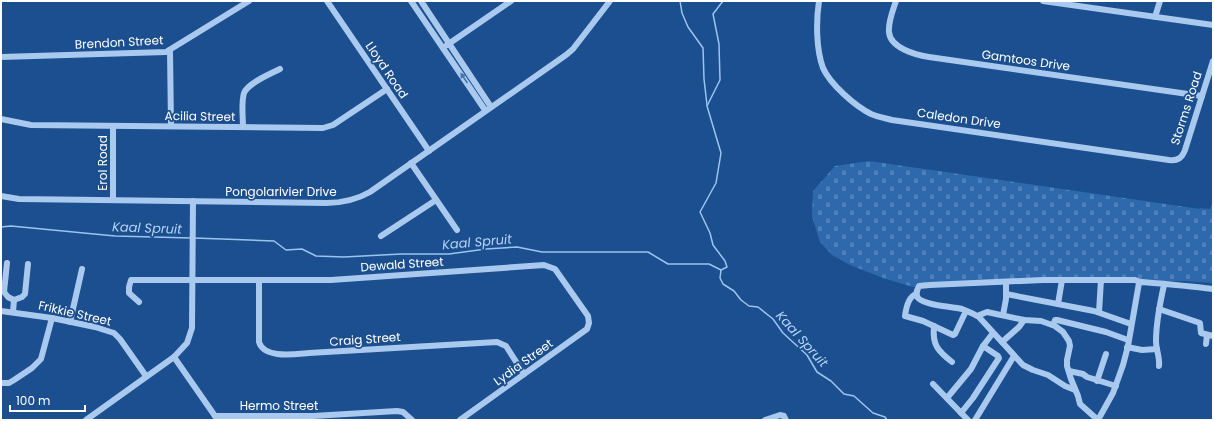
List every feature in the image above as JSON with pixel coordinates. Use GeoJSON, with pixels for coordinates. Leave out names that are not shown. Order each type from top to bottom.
{"type":"FeatureCollection","features":[{"type":"Feature","properties":{"kind":"street","name":"Lloyd Road"},"geometry":{"type":"LineString","coordinates":[[327,1],[429,151]]}},
{"type":"Feature","properties":{"kind":"street"},"geometry":{"type":"LineString","coordinates":[[411,1],[488,108]]}},
{"type":"Feature","properties":{"kind":"street"},"geometry":{"type":"LineString","coordinates":[[421,1],[450,43],[488,108]]}},
{"type":"Feature","properties":{"kind":"street"},"geometry":{"type":"LineString","coordinates":[[444,47],[512,1]]}},
{"type":"Feature","properties":{"kind":"street","name":"Pongolarivier Drive"},"geometry":{"type":"LineString","coordinates":[[1,196],[19,199],[346,202],[364,195],[566,55],[573,49],[610,1]]}},
{"type":"Feature","properties":{"kind":"street","name":"Caledon Drive"},"geometry":{"type":"LineString","coordinates":[[818,1],[817,28],[823,68],[829,78],[841,91],[871,114],[899,121],[1177,160]]}},
{"type":"Feature","properties":{"kind":"street","name":"Gamtoos Drive"},"geometry":{"type":"LineString","coordinates":[[896,1],[890,19],[889,33],[892,41],[912,53],[929,57],[1202,96]]}},
{"type":"Feature","properties":{"kind":"street"},"geometry":{"type":"LineString","coordinates":[[1043,1],[1213,25]]}},
{"type":"Feature","properties":{"kind":"street"},"geometry":{"type":"LineString","coordinates":[[1155,17],[1160,1]]}},
{"type":"Feature","properties":{"kind":"street","name":"Brendon Street"},"geometry":{"type":"LineString","coordinates":[[1,57],[160,52],[170,50],[244,2]]}},
{"type":"Feature","properties":{"kind":"street"},"geometry":{"type":"LineString","coordinates":[[170,50],[171,126]]}},
{"type":"Feature","properties":{"kind":"street","name":"Storms Road"},"geometry":{"type":"LineString","coordinates":[[1177,160],[1181,158],[1185,150],[1213,61]]}},
{"type":"Feature","properties":{"kind":"street"},"geometry":{"type":"LineString","coordinates":[[243,128],[243,97],[246,90],[254,83],[280,69]]}},
{"type":"Feature","properties":{"kind":"street","name":"Acilia Street"},"geometry":{"type":"LineString","coordinates":[[1,119],[31,125],[317,129],[328,127],[387,89]]}},
{"type":"Feature","properties":{"kind":"street","name":"Erol Road"},"geometry":{"type":"LineString","coordinates":[[113,127],[113,200]]}},
{"type":"Feature","properties":{"kind":"street"},"geometry":{"type":"LineString","coordinates":[[411,163],[458,230]]}},
{"type":"Feature","properties":{"kind":"street"},"geometry":{"type":"LineString","coordinates":[[381,236],[436,200]]}},
{"type":"Feature","properties":{"kind":"street"},"geometry":{"type":"LineString","coordinates":[[86,420],[174,357],[185,347],[191,334],[193,201]]}},
{"type":"Feature","properties":{"kind":"street"},"geometry":{"type":"LineString","coordinates":[[7,263],[4,292],[8,298],[14,300],[25,294],[28,264]]}},
{"type":"Feature","properties":{"kind":"street","name":"Dewald Street"},"geometry":{"type":"LineString","coordinates":[[139,302],[129,294],[131,280],[331,280],[544,265],[555,269],[588,316]]}},
{"type":"Feature","properties":{"kind":"street"},"geometry":{"type":"LineString","coordinates":[[70,322],[82,269]]}},
{"type":"Feature","properties":{"kind":"street","name":"Craig Street"},"geometry":{"type":"LineString","coordinates":[[259,280],[259,342],[262,348],[267,352],[280,354],[309,353],[496,342],[506,346],[524,374]]}},
{"type":"Feature","properties":{"kind":"street"},"geometry":{"type":"LineString","coordinates":[[1058,304],[1062,280]]}},
{"type":"Feature","properties":{"kind":"street"},"geometry":{"type":"LineString","coordinates":[[966,311],[955,335],[905,316],[910,299],[916,294],[917,289],[920,286],[1062,280],[1135,280],[1164,285],[1185,285],[1213,289]]}},
{"type":"Feature","properties":{"kind":"street"},"geometry":{"type":"LineString","coordinates":[[1099,312],[1101,280]]}},
{"type":"Feature","properties":{"kind":"street"},"geometry":{"type":"LineString","coordinates":[[1003,315],[1006,282]]}},
{"type":"Feature","properties":{"kind":"street"},"geometry":{"type":"LineString","coordinates":[[978,316],[986,312],[1024,320],[1041,321],[1053,325],[1063,332],[1069,340],[1070,349],[1067,363],[1075,390],[1081,405],[1098,420],[1116,386],[1128,344],[1138,285],[1140,282]]}},
{"type":"Feature","properties":{"kind":"street"},"geometry":{"type":"LineString","coordinates":[[1159,366],[1156,337],[1159,309],[1164,285]]}},
{"type":"Feature","properties":{"kind":"street"},"geometry":{"type":"LineString","coordinates":[[916,294],[919,298],[928,303],[966,311],[978,316],[1014,356],[1029,369],[1048,375],[1065,386],[1075,390]]}},
{"type":"Feature","properties":{"kind":"street"},"geometry":{"type":"LineString","coordinates":[[1006,294],[1099,312],[1131,324]]}},
{"type":"Feature","properties":{"kind":"street"},"geometry":{"type":"LineString","coordinates":[[13,312],[14,300]]}},
{"type":"Feature","properties":{"kind":"street"},"geometry":{"type":"LineString","coordinates":[[1159,309],[1200,323],[1201,332],[1210,336],[1206,344]]}},
{"type":"Feature","properties":{"kind":"street","name":"Frikkie Street"},"geometry":{"type":"LineString","coordinates":[[1,311],[52,318],[95,327],[114,333],[120,339],[146,376]]}},
{"type":"Feature","properties":{"kind":"street","name":"Lydia Street"},"geometry":{"type":"LineString","coordinates":[[460,420],[584,332],[589,326],[588,316]]}},
{"type":"Feature","properties":{"kind":"street"},"geometry":{"type":"LineString","coordinates":[[1,383],[14,380],[32,368],[41,359],[52,318]]}},
{"type":"Feature","properties":{"kind":"street"},"geometry":{"type":"LineString","coordinates":[[1002,342],[1019,327],[1024,320]]}},
{"type":"Feature","properties":{"kind":"street"},"geometry":{"type":"LineString","coordinates":[[1053,325],[1055,320],[1057,320],[1100,330],[1142,350],[1157,349]]}},
{"type":"Feature","properties":{"kind":"street"},"geometry":{"type":"LineString","coordinates":[[934,326],[934,336],[937,347],[940,352],[952,362]]}},
{"type":"Feature","properties":{"kind":"street"},"geometry":{"type":"LineString","coordinates":[[947,398],[971,368],[983,346],[993,333]]}},
{"type":"Feature","properties":{"kind":"street"},"geometry":{"type":"LineString","coordinates":[[961,413],[974,398],[999,358],[983,346]]}},
{"type":"Feature","properties":{"kind":"street"},"geometry":{"type":"LineString","coordinates":[[1098,381],[1106,354]]}},
{"type":"Feature","properties":{"kind":"street"},"geometry":{"type":"LineString","coordinates":[[975,420],[1014,356]]}},
{"type":"Feature","properties":{"kind":"street","name":"Hermo Street"},"geometry":{"type":"LineString","coordinates":[[174,357],[213,418],[313,416],[397,411],[403,412],[412,420]]}},
{"type":"Feature","properties":{"kind":"street"},"geometry":{"type":"LineString","coordinates":[[1068,370],[1116,386]]}},
{"type":"Feature","properties":{"kind":"street"},"geometry":{"type":"LineString","coordinates":[[933,384],[968,420]]}},
{"type":"Feature","properties":{"kind":"street"},"geometry":{"type":"LineString","coordinates":[[765,420],[780,415],[784,416],[786,420]]}},
{"type":"Feature","properties":{"kind":"green space"},"geometry":{"type":"Polygon","coordinates":[[[869,161],[1200,209],[1199,208],[1210,209],[1213,203],[1213,283],[1185,281],[1082,281],[913,287],[883,278],[850,265],[832,255],[820,242],[812,216],[813,191],[835,166],[869,161]]]}},
{"type":"Feature","properties":{"kind":"waterway"},"geometry":{"type":"LineString","coordinates":[[680,1],[682,13],[688,27],[703,48],[707,105]]}},
{"type":"Feature","properties":{"kind":"waterway"},"geometry":{"type":"LineString","coordinates":[[721,270],[727,267],[725,261],[713,245],[710,233],[700,212],[716,183],[721,153],[707,106],[720,80],[719,44],[713,14],[723,1]]}},
{"type":"Feature","properties":{"kind":"waterway","name":"Kaal Spruit"},"geometry":{"type":"LineString","coordinates":[[1,227],[11,226],[115,236],[191,238]]}},
{"type":"Feature","properties":{"kind":"waterway","name":"Kaal Spruit"},"geometry":{"type":"LineString","coordinates":[[194,238],[274,241],[286,250],[302,249],[316,256],[344,257],[401,254],[449,254],[517,247],[542,252],[648,252],[668,264],[709,264],[721,270]]}},
{"type":"Feature","properties":{"kind":"waterway","name":"Kaal Spruit"},"geometry":{"type":"LineString","coordinates":[[721,270],[720,278],[723,284],[734,291],[741,300],[749,306],[758,307],[773,319],[783,333],[807,355],[817,372],[831,381],[844,394],[854,396],[873,413],[885,417],[887,420]]}}]}
